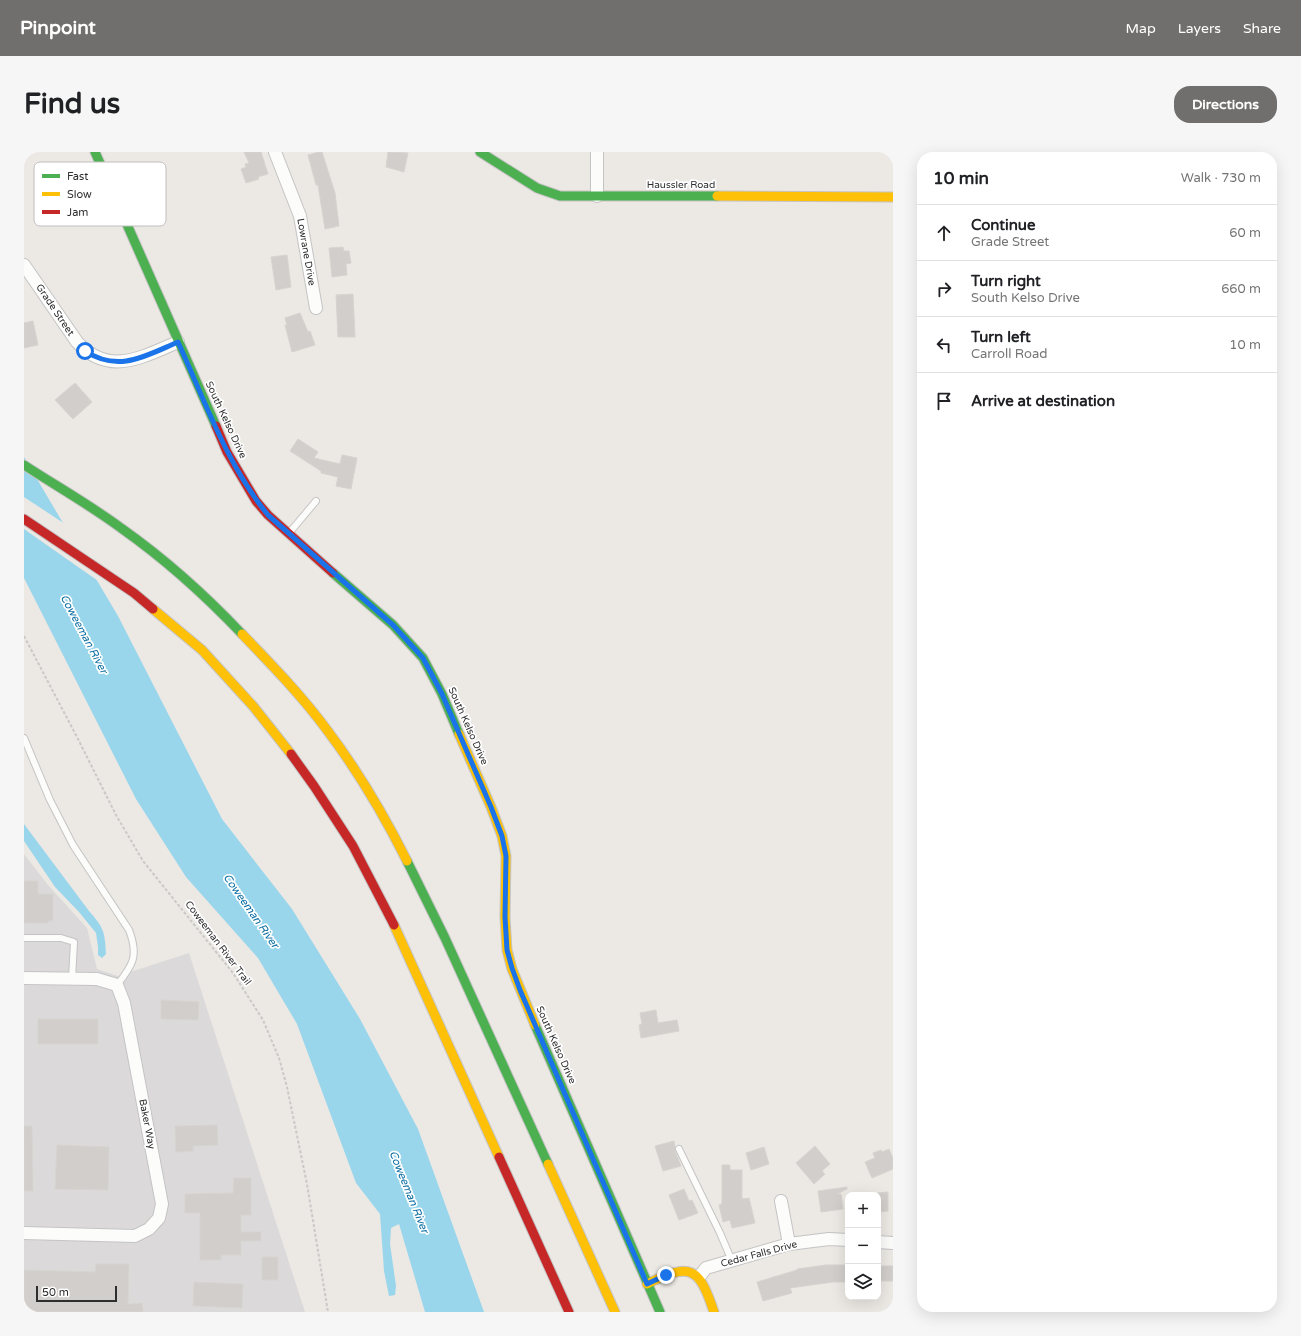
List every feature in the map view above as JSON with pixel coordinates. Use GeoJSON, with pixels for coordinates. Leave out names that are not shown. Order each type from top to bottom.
{"type":"FeatureCollection","features":[{"type":"Feature","properties":{"kind":"main road","name":"South Kelso Drive"},"geometry":{"type":"LineString","coordinates":[[95,152],[99,162]]}},
{"type":"Feature","properties":{"kind":"main road","name":"Haussler Road"},"geometry":{"type":"LineString","coordinates":[[480,152],[536,188],[560,196],[893,197]]}},
{"type":"Feature","properties":{"kind":"main road","name":"South Kelso Drive"},"geometry":{"type":"LineString","coordinates":[[127,226],[227,452],[256,501],[268,515],[402,635],[423,658],[442,694],[502,836],[506,856],[505,931],[507,950],[512,968],[520,990],[660,1312]]}},
{"type":"Feature","properties":{"kind":"main road"},"geometry":{"type":"LineString","coordinates":[[24,465],[134,537],[198,590],[236,626],[275,668],[331,735],[358,773],[423,888],[615,1312]]}},
{"type":"Feature","properties":{"kind":"main road"},"geometry":{"type":"LineString","coordinates":[[24,519],[134,592],[202,650],[253,706],[302,770],[353,846],[390,914],[569,1312]]}},
{"type":"Feature","properties":{"kind":"main road"},"geometry":{"type":"LineString","coordinates":[[647,1284],[666,1275],[683,1271],[691,1273],[699,1277],[706,1289],[714,1312]]}},
{"type":"Feature","properties":{"kind":"street","name":"Lowrane Drive"},"geometry":{"type":"LineString","coordinates":[[275,152],[300,216],[316,308]]}},
{"type":"Feature","properties":{"kind":"street"},"geometry":{"type":"LineString","coordinates":[[597,152],[597,196]]}},
{"type":"Feature","properties":{"kind":"street","name":"Grade Street"},"geometry":{"type":"LineString","coordinates":[[24,265],[77,342],[85,351],[93,356],[109,362],[122,362],[138,359],[178,342]]}},
{"type":"Feature","properties":{"kind":"street"},"geometry":{"type":"LineString","coordinates":[[24,978],[97,979],[117,985]]}},
{"type":"Feature","properties":{"kind":"street","name":"Baker Way"},"geometry":{"type":"LineString","coordinates":[[24,1233],[135,1236],[149,1229],[159,1218],[162,1204],[124,1003],[117,985]]}},
{"type":"Feature","properties":{"kind":"street"},"geometry":{"type":"LineString","coordinates":[[781,1201],[789,1244]]}},
{"type":"Feature","properties":{"kind":"street","name":"Cedar Falls Drive"},"geometry":{"type":"LineString","coordinates":[[699,1277],[706,1268],[789,1244],[829,1239],[845,1240]]}},
{"type":"Feature","properties":{"kind":"street"},"geometry":{"type":"LineString","coordinates":[[881,1242],[893,1243]]}},
{"type":"Feature","properties":{"kind":"lane"},"geometry":{"type":"LineString","coordinates":[[289,534],[316,501]]}},
{"type":"Feature","properties":{"kind":"lane"},"geometry":{"type":"LineString","coordinates":[[24,738],[50,800],[73,845],[129,930],[134,943],[133,961],[130,969],[117,985]]}},
{"type":"Feature","properties":{"kind":"lane"},"geometry":{"type":"LineString","coordinates":[[24,938],[61,938],[74,942],[72,979]]}},
{"type":"Feature","properties":{"kind":"lane"},"geometry":{"type":"LineString","coordinates":[[679,1149],[720,1232],[732,1261]]}},
{"type":"Feature","properties":{"kind":"path","name":"Coweeman River Trail"},"geometry":{"type":"LineString","coordinates":[[24,636],[116,815],[143,861],[233,973],[263,1020],[279,1058],[287,1087],[307,1184],[328,1312]]}},
{"type":"Feature","properties":{"kind":"shaded area"},"geometry":{"type":"Polygon","coordinates":[[[24,854],[48,885],[87,928],[97,969],[118,976],[189,953],[305,1312],[24,1312],[24,854]]]}},
{"type":"Feature","properties":{"kind":"water","name":"Coweeman River"},"geometry":{"type":"Polygon","coordinates":[[[24,457],[118,616],[222,819],[292,909],[360,1019],[418,1129],[484,1312],[425,1312],[399,1224],[391,1228],[390,1244],[396,1286],[395,1295],[389,1296],[384,1271],[380,1214],[356,1183],[297,1024],[258,958],[186,877],[136,799],[24,578],[24,457]]]}},
{"type":"Feature","properties":{"kind":"water"},"geometry":{"type":"Polygon","coordinates":[[[24,824],[101,926],[105,940],[106,954],[102,958],[98,955],[96,933],[79,912],[55,887],[24,841],[24,824]]]}},
{"type":"Feature","properties":{"kind":"pier"},"geometry":{"type":"Polygon","coordinates":[[[24,497],[65,524],[101,583],[24,529],[24,497]]]}},
{"type":"Feature","properties":{"kind":"building"},"geometry":{"type":"Polygon","coordinates":[[[244,152],[261,152],[268,174],[258,177],[259,179],[246,183],[241,169],[246,167],[245,164],[249,163],[244,152]]]}},
{"type":"Feature","properties":{"kind":"building"},"geometry":{"type":"Polygon","coordinates":[[[322,152],[335,193],[339,226],[325,229],[318,185],[316,185],[308,155],[322,152]]]}},
{"type":"Feature","properties":{"kind":"building"},"geometry":{"type":"Polygon","coordinates":[[[388,152],[408,153],[404,172],[386,167],[388,152]]]}},
{"type":"Feature","properties":{"kind":"building"},"geometry":{"type":"Polygon","coordinates":[[[343,247],[344,251],[349,251],[351,263],[346,264],[347,275],[332,277],[329,248],[343,247]]]}},
{"type":"Feature","properties":{"kind":"building"},"geometry":{"type":"Polygon","coordinates":[[[287,255],[291,287],[276,290],[271,257],[287,255]]]}},
{"type":"Feature","properties":{"kind":"building"},"geometry":{"type":"Polygon","coordinates":[[[353,294],[355,337],[338,337],[336,295],[353,294]]]}},
{"type":"Feature","properties":{"kind":"building"},"geometry":{"type":"Polygon","coordinates":[[[300,313],[308,332],[310,331],[315,345],[292,352],[285,325],[287,325],[285,318],[300,313]]]}},
{"type":"Feature","properties":{"kind":"building"},"geometry":{"type":"Polygon","coordinates":[[[33,321],[38,345],[24,348],[24,323],[33,321]]]}},
{"type":"Feature","properties":{"kind":"building"},"geometry":{"type":"Polygon","coordinates":[[[75,383],[92,402],[73,419],[55,400],[75,383]]]}},
{"type":"Feature","properties":{"kind":"building"},"geometry":{"type":"Polygon","coordinates":[[[298,439],[318,452],[314,458],[340,464],[342,455],[357,458],[351,489],[336,486],[338,477],[321,473],[321,471],[290,451],[298,439]]]}},
{"type":"Feature","properties":{"kind":"building"},"geometry":{"type":"Polygon","coordinates":[[[24,881],[38,881],[38,894],[53,894],[53,921],[48,921],[48,923],[24,923],[24,881]]]}},
{"type":"Feature","properties":{"kind":"building"},"geometry":{"type":"Polygon","coordinates":[[[161,1000],[199,1002],[198,1020],[161,1019],[161,1000]]]}},
{"type":"Feature","properties":{"kind":"building"},"geometry":{"type":"Polygon","coordinates":[[[656,1010],[658,1023],[677,1020],[679,1031],[641,1038],[639,1025],[642,1024],[640,1013],[656,1010]]]}},
{"type":"Feature","properties":{"kind":"building"},"geometry":{"type":"Polygon","coordinates":[[[38,1019],[98,1019],[98,1044],[38,1044],[38,1019]]]}},
{"type":"Feature","properties":{"kind":"building"},"geometry":{"type":"Polygon","coordinates":[[[217,1125],[218,1145],[193,1146],[193,1151],[176,1152],[175,1126],[217,1125]]]}},
{"type":"Feature","properties":{"kind":"building"},"geometry":{"type":"Polygon","coordinates":[[[24,1126],[32,1126],[33,1191],[24,1191],[24,1126]]]}},
{"type":"Feature","properties":{"kind":"building"},"geometry":{"type":"Polygon","coordinates":[[[674,1141],[675,1151],[681,1166],[663,1171],[655,1146],[674,1141]]]}},
{"type":"Feature","properties":{"kind":"building"},"geometry":{"type":"Polygon","coordinates":[[[57,1145],[109,1147],[108,1190],[55,1189],[57,1145]]]}},
{"type":"Feature","properties":{"kind":"building"},"geometry":{"type":"Polygon","coordinates":[[[815,1146],[830,1164],[822,1171],[825,1174],[814,1184],[796,1163],[815,1146]]]}},
{"type":"Feature","properties":{"kind":"building"},"geometry":{"type":"Polygon","coordinates":[[[764,1147],[769,1164],[751,1170],[746,1153],[764,1147]]]}},
{"type":"Feature","properties":{"kind":"building"},"geometry":{"type":"Polygon","coordinates":[[[889,1149],[893,1158],[893,1169],[872,1178],[865,1162],[875,1158],[873,1153],[881,1150],[882,1152],[889,1149]]]}},
{"type":"Feature","properties":{"kind":"building"},"geometry":{"type":"Polygon","coordinates":[[[722,1165],[730,1165],[730,1170],[742,1170],[742,1199],[749,1198],[755,1223],[732,1228],[730,1220],[723,1222],[719,1205],[722,1204],[722,1165]]]}},
{"type":"Feature","properties":{"kind":"building"},"geometry":{"type":"Polygon","coordinates":[[[234,1178],[251,1178],[251,1215],[241,1215],[241,1232],[261,1232],[261,1241],[241,1241],[241,1255],[221,1255],[221,1260],[200,1260],[200,1213],[185,1213],[185,1194],[233,1193],[234,1178]]]}},
{"type":"Feature","properties":{"kind":"building"},"geometry":{"type":"Polygon","coordinates":[[[847,1187],[847,1189],[837,1194],[841,1194],[843,1209],[821,1212],[818,1191],[847,1187]]]}},
{"type":"Feature","properties":{"kind":"building"},"geometry":{"type":"Polygon","coordinates":[[[684,1189],[689,1201],[692,1200],[698,1213],[679,1220],[669,1195],[684,1189]]]}},
{"type":"Feature","properties":{"kind":"building"},"geometry":{"type":"Polygon","coordinates":[[[888,1192],[888,1211],[881,1212],[881,1193],[888,1192]]]}},
{"type":"Feature","properties":{"kind":"building"},"geometry":{"type":"Polygon","coordinates":[[[262,1257],[278,1257],[278,1280],[262,1280],[262,1257]]]}},
{"type":"Feature","properties":{"kind":"building"},"geometry":{"type":"Polygon","coordinates":[[[96,1264],[129,1264],[128,1304],[142,1303],[143,1312],[24,1312],[24,1270],[95,1272],[96,1264]]]}},
{"type":"Feature","properties":{"kind":"building"},"geometry":{"type":"Polygon","coordinates":[[[826,1265],[845,1265],[845,1282],[833,1282],[790,1288],[792,1293],[763,1301],[757,1282],[797,1269],[826,1265]]]}},
{"type":"Feature","properties":{"kind":"building"},"geometry":{"type":"Polygon","coordinates":[[[881,1266],[893,1266],[893,1281],[881,1281],[881,1266]]]}},
{"type":"Feature","properties":{"kind":"building"},"geometry":{"type":"Polygon","coordinates":[[[194,1282],[243,1284],[242,1308],[193,1306],[194,1282]]]}},
{"type":"Feature","properties":{"kind":"traffic: fast"},"geometry":{"type":"LineString","coordinates":[[95,152],[99,162]]}},
{"type":"Feature","properties":{"kind":"traffic: fast"},"geometry":{"type":"LineString","coordinates":[[480,152],[537,188],[560,196],[717,196]]}},
{"type":"Feature","properties":{"kind":"traffic: fast"},"geometry":{"type":"LineString","coordinates":[[128,226],[216,426]]}},
{"type":"Feature","properties":{"kind":"traffic: fast"},"geometry":{"type":"LineString","coordinates":[[24,465],[97,511],[153,552],[199,591],[242,634]]}},
{"type":"Feature","properties":{"kind":"traffic: fast"},"geometry":{"type":"LineString","coordinates":[[333,573],[393,625],[423,658],[442,694],[459,734]]}},
{"type":"Feature","properties":{"kind":"traffic: fast"},"geometry":{"type":"LineString","coordinates":[[407,861],[445,938],[548,1164]]}},
{"type":"Feature","properties":{"kind":"traffic: fast"},"geometry":{"type":"LineString","coordinates":[[535,1025],[660,1312]]}},
{"type":"Feature","properties":{"kind":"traffic: slow"},"geometry":{"type":"LineString","coordinates":[[717,196],[893,197]]}},
{"type":"Feature","properties":{"kind":"traffic: slow"},"geometry":{"type":"LineString","coordinates":[[153,609],[202,650],[253,706],[291,754]]}},
{"type":"Feature","properties":{"kind":"traffic: slow"},"geometry":{"type":"LineString","coordinates":[[242,634],[297,693],[317,717],[349,761],[370,794],[407,861]]}},
{"type":"Feature","properties":{"kind":"traffic: slow"},"geometry":{"type":"LineString","coordinates":[[459,734],[502,836],[506,856],[505,917],[507,950],[512,969],[535,1025]]}},
{"type":"Feature","properties":{"kind":"traffic: slow"},"geometry":{"type":"LineString","coordinates":[[394,925],[499,1157]]}},
{"type":"Feature","properties":{"kind":"traffic: slow"},"geometry":{"type":"LineString","coordinates":[[548,1164],[615,1312]]}},
{"type":"Feature","properties":{"kind":"traffic: slow"},"geometry":{"type":"LineString","coordinates":[[647,1284],[674,1273],[684,1271],[691,1273],[698,1278],[703,1286],[709,1297],[714,1312]]}},
{"type":"Feature","properties":{"kind":"traffic: jam"},"geometry":{"type":"LineString","coordinates":[[216,426],[227,452],[256,501],[268,515],[333,573]]}},
{"type":"Feature","properties":{"kind":"traffic: jam"},"geometry":{"type":"LineString","coordinates":[[24,519],[134,593],[153,609]]}},
{"type":"Feature","properties":{"kind":"traffic: jam"},"geometry":{"type":"LineString","coordinates":[[291,754],[353,846],[394,925]]}},
{"type":"Feature","properties":{"kind":"traffic: jam"},"geometry":{"type":"LineString","coordinates":[[499,1157],[569,1312]]}},
{"type":"Feature","properties":{"kind":"route"},"geometry":{"type":"LineString","coordinates":[[85,351],[93,356],[109,362],[122,362],[138,359],[178,342],[227,452],[256,501],[268,515],[300,544],[393,625],[423,658],[442,694],[502,836],[506,856],[505,931],[507,950],[520,990],[602,1176],[647,1284],[666,1275]]}}]}
